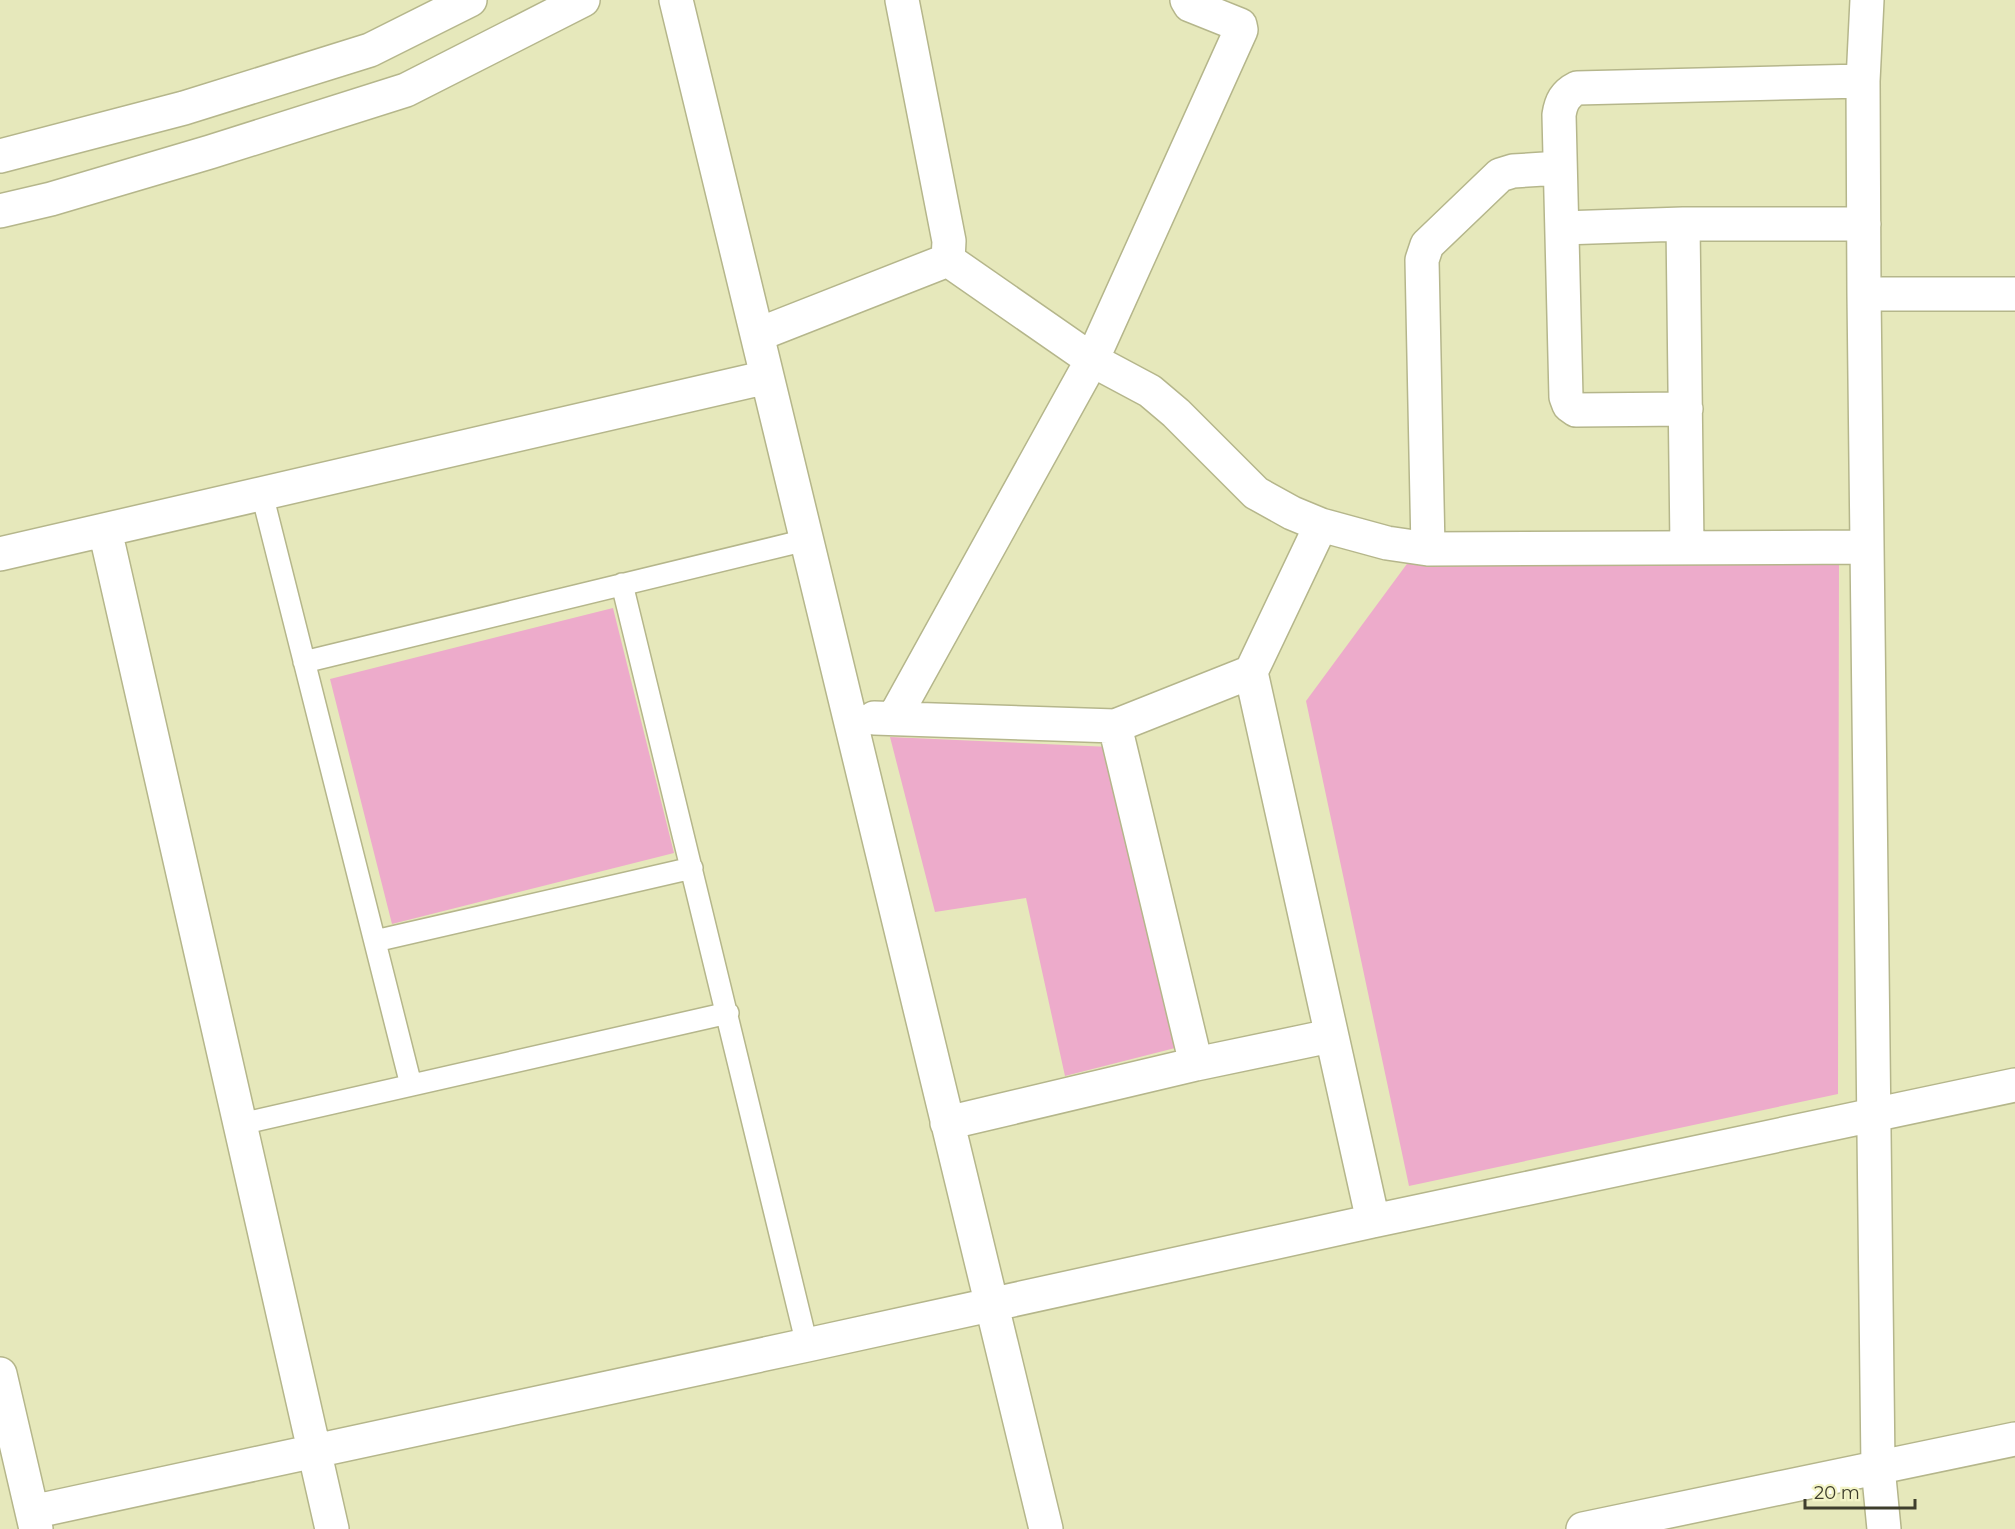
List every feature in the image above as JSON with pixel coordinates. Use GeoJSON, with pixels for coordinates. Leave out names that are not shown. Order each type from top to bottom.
{"type":"FeatureCollection","features":[{"type":"Feature","properties":{"kind":"street"},"geometry":{"type":"LineString","coordinates":[[0,156],[184,108],[370,50],[470,0]]}},
{"type":"Feature","properties":{"kind":"street"},"geometry":{"type":"LineString","coordinates":[[0,211],[51,199],[198,156],[406,90],[583,0]]}},
{"type":"Feature","properties":{"kind":"street"},"geometry":{"type":"LineString","coordinates":[[676,0],[1046,1529]]}},
{"type":"Feature","properties":{"kind":"street"},"geometry":{"type":"LineString","coordinates":[[902,0],[949,241],[948,260]]}},
{"type":"Feature","properties":{"kind":"street"},"geometry":{"type":"LineString","coordinates":[[894,718],[1092,360],[1241,30],[1240,25],[1190,5],[1187,0]]}},
{"type":"Feature","properties":{"kind":"street"},"geometry":{"type":"LineString","coordinates":[[1867,0],[1863,81],[1864,294],[1878,1467],[1884,1529]]}},
{"type":"Feature","properties":{"kind":"street"},"geometry":{"type":"LineString","coordinates":[[1686,409],[1576,410],[1569,405],[1566,397],[1558,115],[1561,104],[1567,93],[1576,88],[1863,81]]}},
{"type":"Feature","properties":{"kind":"street"},"geometry":{"type":"LineString","coordinates":[[1428,549],[1422,260],[1427,245],[1500,175],[1513,171],[1560,168]]}},
{"type":"Feature","properties":{"kind":"street"},"geometry":{"type":"LineString","coordinates":[[1562,228],[1683,224],[1864,224]]}},
{"type":"Feature","properties":{"kind":"street"},"geometry":{"type":"LineString","coordinates":[[1683,224],[1687,547]]}},
{"type":"Feature","properties":{"kind":"street"},"geometry":{"type":"LineString","coordinates":[[757,335],[948,260]]}},
{"type":"Feature","properties":{"kind":"street"},"geometry":{"type":"LineString","coordinates":[[948,260],[1092,360],[1150,391],[1176,413],[1256,493],[1292,513],[1321,525],[1388,543],[1428,549],[1867,547]]}},
{"type":"Feature","properties":{"kind":"street"},"geometry":{"type":"LineString","coordinates":[[1864,294],[2015,294]]}},
{"type":"Feature","properties":{"kind":"street"},"geometry":{"type":"LineString","coordinates":[[0,554],[767,377]]}},
{"type":"Feature","properties":{"kind":"street"},"geometry":{"type":"LineString","coordinates":[[1321,525],[1251,672],[1330,1036],[1373,1221]]}},
{"type":"Feature","properties":{"kind":"street"},"geometry":{"type":"LineString","coordinates":[[105,530],[332,1529]]}},
{"type":"Feature","properties":{"kind":"street"},"geometry":{"type":"LineString","coordinates":[[849,718],[1115,726],[1251,672]]}},
{"type":"Feature","properties":{"kind":"street"},"geometry":{"type":"LineString","coordinates":[[1115,726],[1196,1064]]}},
{"type":"Feature","properties":{"kind":"street"},"geometry":{"type":"LineString","coordinates":[[947,1123],[1196,1064],[1330,1036]]}},
{"type":"Feature","properties":{"kind":"street"},"geometry":{"type":"LineString","coordinates":[[0,1374],[34,1520],[315,1451],[1373,1221],[2015,1085]]}},
{"type":"Feature","properties":{"kind":"street"},"geometry":{"type":"LineString","coordinates":[[1583,1529],[2015,1438]]}},
{"type":"Feature","properties":{"kind":"lane"},"geometry":{"type":"LineString","coordinates":[[262,494],[411,1084]]}},
{"type":"Feature","properties":{"kind":"lane"},"geometry":{"type":"LineString","coordinates":[[304,662],[806,540]]}},
{"type":"Feature","properties":{"kind":"lane"},"geometry":{"type":"LineString","coordinates":[[622,584],[728,1012],[807,1345]]}},
{"type":"Feature","properties":{"kind":"lane"},"geometry":{"type":"LineString","coordinates":[[375,941],[692,868]]}},
{"type":"Feature","properties":{"kind":"lane"},"geometry":{"type":"LineString","coordinates":[[240,1124],[728,1012]]}},
{"type":"Feature","properties":{"kind":"shaded area"},"geometry":{"type":"Polygon","coordinates":[[[1412,557],[1839,560],[1838,1094],[1409,1186],[1306,701],[1412,557]]]}},
{"type":"Feature","properties":{"kind":"shaded area"},"geometry":{"type":"Polygon","coordinates":[[[613,608],[674,853],[392,924],[330,679],[613,608]]]}},
{"type":"Feature","properties":{"kind":"shaded area"},"geometry":{"type":"Polygon","coordinates":[[[890,737],[1110,747],[1183,1046],[1065,1076],[1026,898],[935,912],[890,737]]]}}]}
